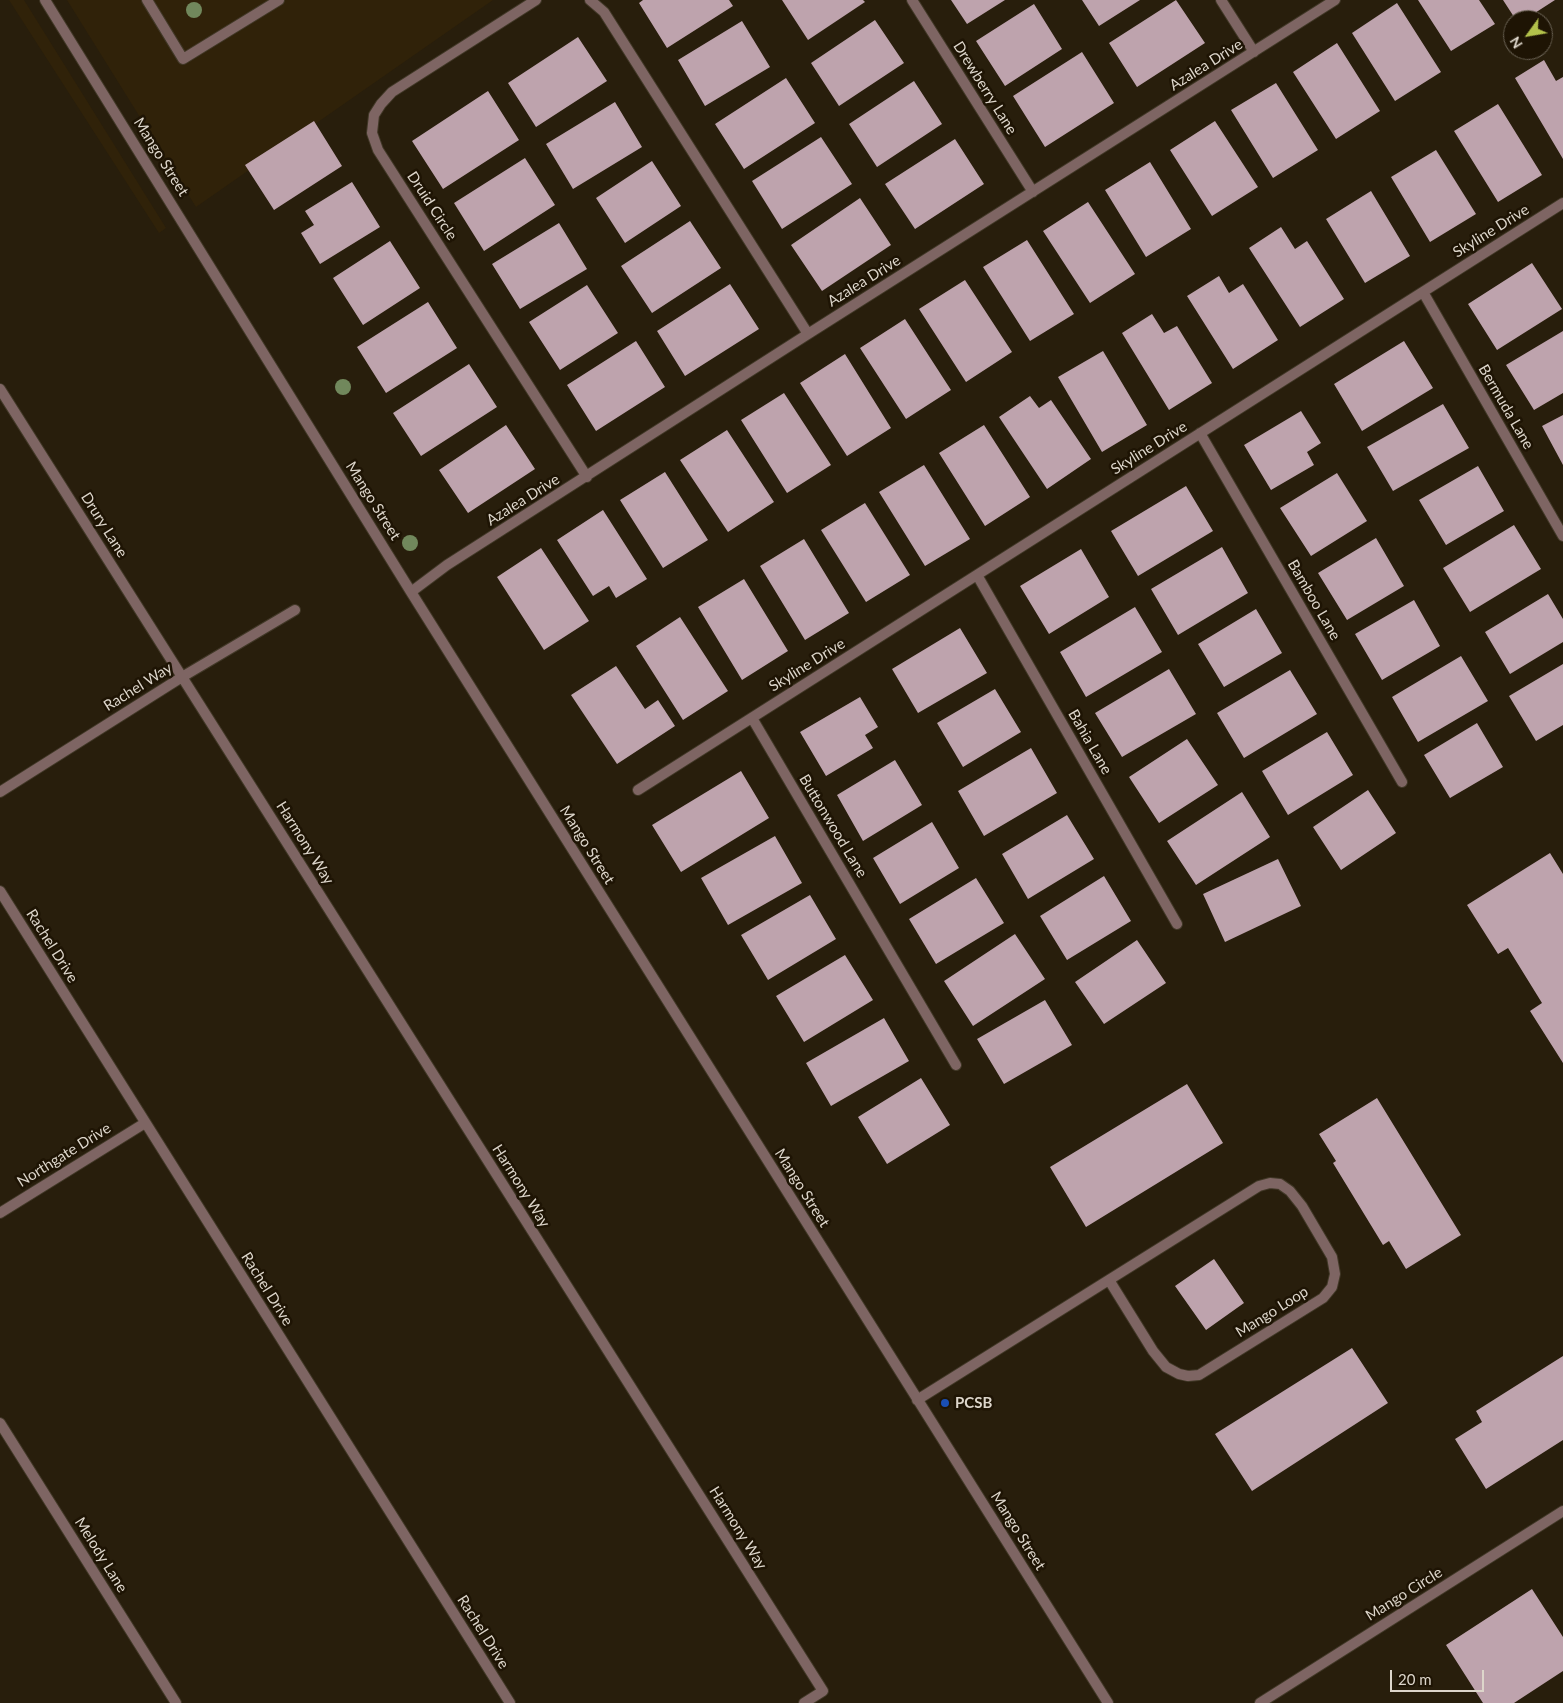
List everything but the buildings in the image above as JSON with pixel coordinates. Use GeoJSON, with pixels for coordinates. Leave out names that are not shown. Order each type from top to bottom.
{"type":"FeatureCollection","features":[{"type":"Feature","properties":{"kind":"street","name":"Mango Street"},"geometry":{"type":"LineString","coordinates":[[45,0],[411,592],[1108,1703]]}},
{"type":"Feature","properties":{"kind":"street"},"geometry":{"type":"LineString","coordinates":[[147,0],[183,59],[279,0]]}},
{"type":"Feature","properties":{"kind":"street","name":"Druid Circle"},"geometry":{"type":"LineString","coordinates":[[536,0],[392,92],[374,115],[372,133],[378,150],[587,477]]}},
{"type":"Feature","properties":{"kind":"street"},"geometry":{"type":"LineString","coordinates":[[590,0],[604,12],[808,334]]}},
{"type":"Feature","properties":{"kind":"street","name":"Drewberry Lane"},"geometry":{"type":"LineString","coordinates":[[912,0],[1033,192]]}},
{"type":"Feature","properties":{"kind":"street"},"geometry":{"type":"LineString","coordinates":[[1221,0],[1254,52]]}},
{"type":"Feature","properties":{"kind":"street","name":"Azalea Drive"},"geometry":{"type":"LineString","coordinates":[[411,592],[447,565],[1334,0]]}},
{"type":"Feature","properties":{"kind":"street","name":"Skyline Drive"},"geometry":{"type":"LineString","coordinates":[[752,718],[1563,203]]}},
{"type":"Feature","properties":{"kind":"street","name":"Bermuda Lane"},"geometry":{"type":"LineString","coordinates":[[1423,292],[1563,536]]}},
{"type":"Feature","properties":{"kind":"street","name":"Drury Lane"},"geometry":{"type":"LineString","coordinates":[[0,389],[182,677]]}},
{"type":"Feature","properties":{"kind":"street","name":"Bamboo Lane"},"geometry":{"type":"LineString","coordinates":[[1200,433],[1402,782]]}},
{"type":"Feature","properties":{"kind":"street","name":"Bahia Lane"},"geometry":{"type":"LineString","coordinates":[[977,575],[1177,924]]}},
{"type":"Feature","properties":{"kind":"street","name":"Rachel Way"},"geometry":{"type":"LineString","coordinates":[[0,792],[182,677],[294,610]]}},
{"type":"Feature","properties":{"kind":"street","name":"Harmony Way"},"geometry":{"type":"LineString","coordinates":[[182,677],[823,1691],[804,1703]]}},
{"type":"Feature","properties":{"kind":"street"},"geometry":{"type":"LineString","coordinates":[[638,790],[752,718]]}},
{"type":"Feature","properties":{"kind":"street","name":"Buttonwood Lane"},"geometry":{"type":"LineString","coordinates":[[752,718],[956,1065]]}},
{"type":"Feature","properties":{"kind":"street","name":"Rachel Drive"},"geometry":{"type":"LineString","coordinates":[[0,891],[510,1703]]}},
{"type":"Feature","properties":{"kind":"street","name":"Northgate Drive"},"geometry":{"type":"LineString","coordinates":[[0,1213],[145,1123]]}},
{"type":"Feature","properties":{"kind":"street","name":"Mango Loop"},"geometry":{"type":"LineString","coordinates":[[917,1400],[1259,1186],[1270,1183],[1280,1184],[1290,1191],[1302,1206],[1332,1257],[1335,1274],[1332,1286],[1323,1298],[1199,1375],[1188,1376],[1178,1374],[1166,1367],[1109,1280]]}},
{"type":"Feature","properties":{"kind":"street","name":"Melody Lane"},"geometry":{"type":"LineString","coordinates":[[0,1423],[176,1703]]}},
{"type":"Feature","properties":{"kind":"street","name":"Mango Circle"},"geometry":{"type":"LineString","coordinates":[[1260,1703],[1563,1511]]}},
{"type":"Feature","properties":{"kind":"shaded area"},"geometry":{"type":"Polygon","coordinates":[[[9,0],[24,0],[166,228],[159,233],[9,0]]]}},
{"type":"Feature","properties":{"kind":"shaded area"},"geometry":{"type":"Polygon","coordinates":[[[67,0],[493,0],[196,207],[67,0]]]}},
{"type":"Feature","properties":{"kind":"place","name":"PCSB"},"geometry":{"type":"Point","coordinates":[945,1403]}}]}
